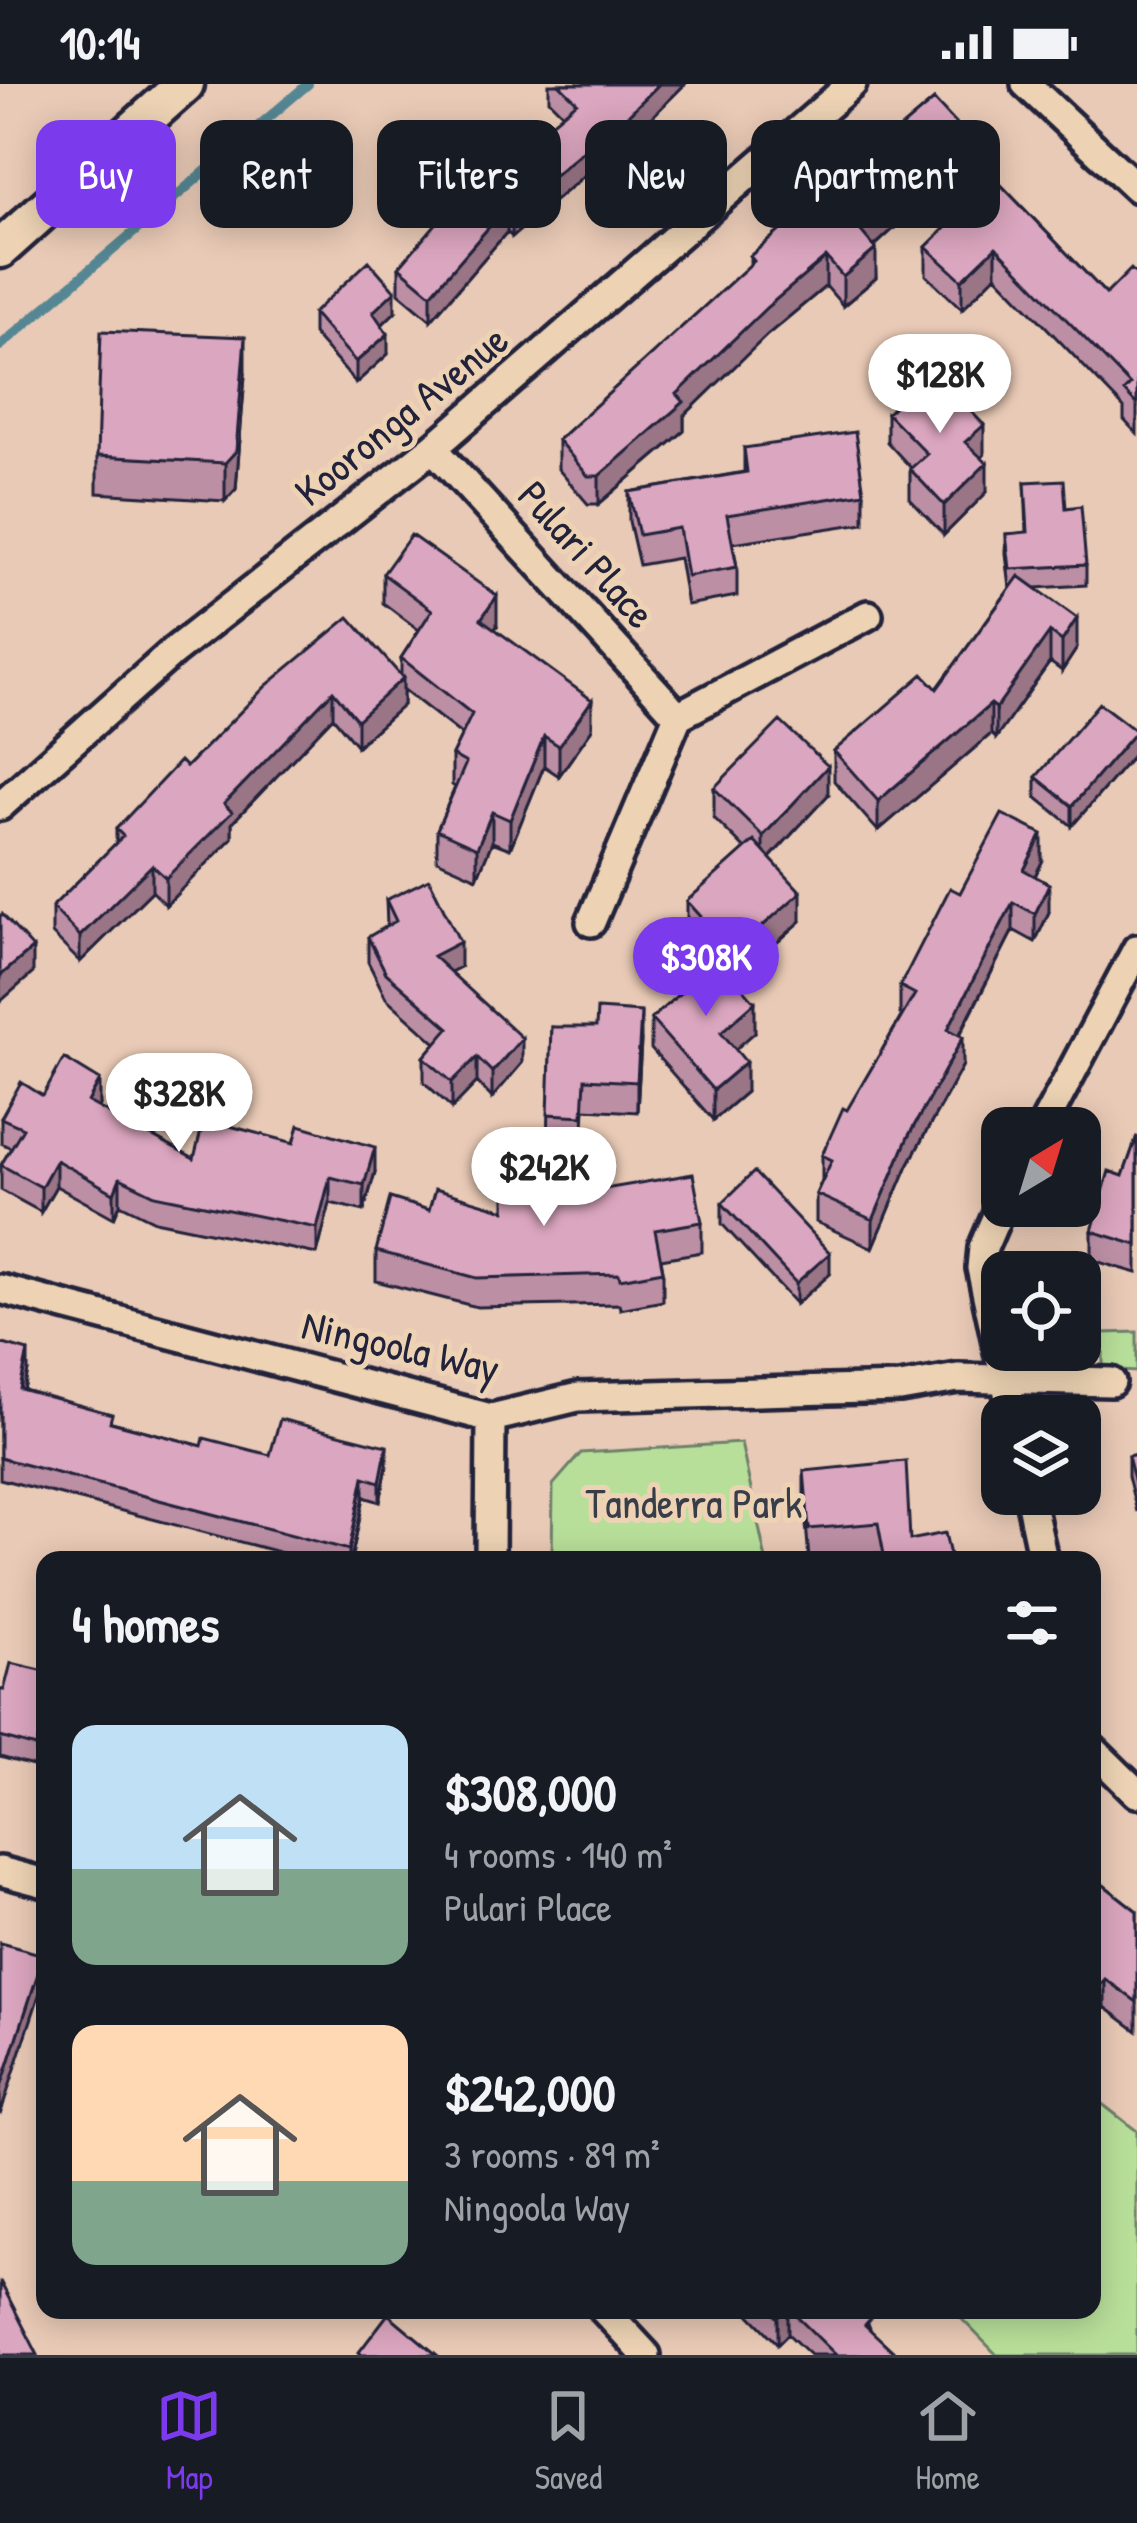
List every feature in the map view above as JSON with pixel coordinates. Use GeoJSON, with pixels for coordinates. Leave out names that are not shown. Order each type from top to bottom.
{"type":"FeatureCollection","features":[{"type":"Feature","properties":{"kind":"street"},"geometry":{"type":"LineString","coordinates":[[0,249],[185,84]]}},
{"type":"Feature","properties":{"kind":"street","name":"Kooronga Avenue"},"geometry":{"type":"LineString","coordinates":[[0,806],[174,651],[434,448],[852,84]]}},
{"type":"Feature","properties":{"kind":"street"},"geometry":{"type":"LineString","coordinates":[[1026,84],[1137,188]]}},
{"type":"Feature","properties":{"kind":"street","name":"Pulari Place"},"geometry":{"type":"LineString","coordinates":[[434,448],[678,716]]}},
{"type":"Feature","properties":{"kind":"street"},"geometry":{"type":"LineString","coordinates":[[591,922],[678,716],[868,615]]}},
{"type":"Feature","properties":{"kind":"street"},"geometry":{"type":"LineString","coordinates":[[1053,1107],[1137,949]]}},
{"type":"Feature","properties":{"kind":"street"},"geometry":{"type":"LineString","coordinates":[[992,1227],[981,1268],[1009,1395]]}},
{"type":"Feature","properties":{"kind":"street","name":"Ningoola Way"},"geometry":{"type":"LineString","coordinates":[[0,1289],[491,1418],[578,1397],[900,1388],[958,1378],[1111,1382]]}},
{"type":"Feature","properties":{"kind":"street"},"geometry":{"type":"LineString","coordinates":[[490,1551],[491,1418]]}},
{"type":"Feature","properties":{"kind":"street"},"geometry":{"type":"LineString","coordinates":[[1033,1515],[1041,1551]]}},
{"type":"Feature","properties":{"kind":"street"},"geometry":{"type":"LineString","coordinates":[[1101,1758],[1137,1793]]}},
{"type":"Feature","properties":{"kind":"street"},"geometry":{"type":"LineString","coordinates":[[0,1871],[36,1881]]}},
{"type":"Feature","properties":{"kind":"street"},"geometry":{"type":"LineString","coordinates":[[610,2319],[628,2349]]}},
{"type":"Feature","properties":{"kind":"green space"},"geometry":{"type":"Polygon","coordinates":[[[1137,1332],[1137,1372],[1103,1370],[1103,1333],[1137,1332]]]}},
{"type":"Feature","properties":{"kind":"green space","name":"Tanderra Park"},"geometry":{"type":"Polygon","coordinates":[[[741,1443],[764,1551],[552,1551],[553,1485],[581,1453],[741,1443]]]}},
{"type":"Feature","properties":{"kind":"green space"},"geometry":{"type":"Polygon","coordinates":[[[1101,2103],[1137,2131],[1137,2355],[997,2355],[962,2319],[1101,2319],[1101,2103]]]}},
{"type":"Feature","properties":{"kind":"building"},"geometry":{"type":"Polygon","coordinates":[[[559,84],[659,84],[623,120],[585,120],[585,149],[561,169],[561,120],[555,120],[577,102],[559,84]]]}},
{"type":"Feature","properties":{"kind":"building"},"geometry":{"type":"Polygon","coordinates":[[[934,100],[953,120],[910,120],[934,100]]]}},
{"type":"Feature","properties":{"kind":"building"},"geometry":{"type":"Polygon","coordinates":[[[1000,184],[1106,294],[1131,269],[1137,275],[1137,405],[1124,391],[1130,385],[996,247],[962,280],[926,247],[945,228],[1000,228],[1000,184]]]}},
{"type":"Feature","properties":{"kind":"building"},"geometry":{"type":"Polygon","coordinates":[[[432,228],[488,228],[431,294],[399,267],[432,228]]]}},
{"type":"Feature","properties":{"kind":"building"},"geometry":{"type":"Polygon","coordinates":[[[783,228],[862,228],[876,249],[843,277],[826,257],[677,394],[684,402],[599,476],[588,476],[558,440],[754,261],[750,256],[783,228]]]}},
{"type":"Feature","properties":{"kind":"building"},"geometry":{"type":"Polygon","coordinates":[[[369,261],[395,291],[373,312],[388,334],[356,362],[313,313],[369,261]]]}},
{"type":"Feature","properties":{"kind":"building"},"geometry":{"type":"Polygon","coordinates":[[[101,331],[245,337],[236,451],[225,463],[97,456],[101,331]]]}},
{"type":"Feature","properties":{"kind":"building"},"geometry":{"type":"Polygon","coordinates":[[[931,370],[984,425],[965,442],[987,463],[944,505],[910,469],[927,454],[887,413],[931,370]]]}},
{"type":"Feature","properties":{"kind":"building"},"geometry":{"type":"Polygon","coordinates":[[[855,432],[864,493],[727,515],[737,567],[687,576],[679,528],[639,535],[629,492],[747,472],[744,448],[855,432]]]}},
{"type":"Feature","properties":{"kind":"building"},"geometry":{"type":"Polygon","coordinates":[[[1064,480],[1066,508],[1081,506],[1086,565],[1010,569],[1006,534],[1028,532],[1025,482],[1064,480]]]}},
{"type":"Feature","properties":{"kind":"building"},"geometry":{"type":"Polygon","coordinates":[[[411,535],[497,596],[481,619],[592,700],[559,746],[544,736],[510,820],[492,812],[477,848],[437,830],[466,763],[452,755],[472,714],[401,658],[432,610],[383,574],[411,535]]]}},
{"type":"Feature","properties":{"kind":"building"},"geometry":{"type":"Polygon","coordinates":[[[1019,576],[1077,618],[1062,641],[1050,632],[996,708],[991,704],[878,801],[834,751],[923,674],[937,689],[1019,576]]]}},
{"type":"Feature","properties":{"kind":"building"},"geometry":{"type":"Polygon","coordinates":[[[349,617],[403,678],[357,720],[333,691],[224,804],[232,812],[166,878],[152,865],[80,936],[52,907],[123,836],[116,829],[180,761],[186,767],[267,685],[349,617]]]}},
{"type":"Feature","properties":{"kind":"building"},"geometry":{"type":"Polygon","coordinates":[[[1099,703],[1136,731],[1072,806],[1036,777],[1099,703]]]}},
{"type":"Feature","properties":{"kind":"building"},"geometry":{"type":"Polygon","coordinates":[[[780,721],[828,766],[763,836],[714,788],[780,721]]]}},
{"type":"Feature","properties":{"kind":"building"},"geometry":{"type":"Polygon","coordinates":[[[1002,814],[1042,834],[1024,870],[1049,884],[1035,914],[1013,902],[948,1029],[963,1037],[908,1137],[873,1220],[816,1194],[832,1160],[822,1155],[843,1108],[847,1110],[915,994],[900,986],[950,888],[960,893],[1002,814]]]}},
{"type":"Feature","properties":{"kind":"building"},"geometry":{"type":"Polygon","coordinates":[[[754,841],[801,892],[733,952],[687,901],[754,841]]]}},
{"type":"Feature","properties":{"kind":"building"},"geometry":{"type":"Polygon","coordinates":[[[429,879],[460,942],[433,956],[522,1038],[492,1072],[477,1057],[452,1082],[424,1057],[449,1028],[386,973],[368,937],[396,921],[386,900],[429,879]]]}},
{"type":"Feature","properties":{"kind":"building"},"geometry":{"type":"Polygon","coordinates":[[[0,916],[33,948],[0,976],[0,916]]]}},
{"type":"Feature","properties":{"kind":"building"},"geometry":{"type":"Polygon","coordinates":[[[710,951],[755,1002],[721,1032],[746,1062],[713,1090],[651,1019],[687,987],[678,977],[710,951]]]}},
{"type":"Feature","properties":{"kind":"building"},"geometry":{"type":"Polygon","coordinates":[[[597,1009],[641,1012],[637,1082],[585,1079],[583,1116],[548,1114],[551,1027],[596,1027],[597,1009]]]}},
{"type":"Feature","properties":{"kind":"building"},"geometry":{"type":"Polygon","coordinates":[[[64,1058],[100,1080],[88,1102],[194,1159],[204,1119],[294,1143],[299,1125],[375,1147],[364,1185],[330,1177],[317,1228],[155,1195],[120,1178],[114,1193],[56,1160],[41,1187],[1,1165],[23,1128],[1,1118],[21,1082],[43,1096],[64,1058]]]}},
{"type":"Feature","properties":{"kind":"building"},"geometry":{"type":"Polygon","coordinates":[[[1137,1136],[1137,1245],[1092,1231],[1101,1227],[1101,1199],[1109,1171],[1123,1176],[1137,1136]]]}},
{"type":"Feature","properties":{"kind":"building"},"geometry":{"type":"Polygon","coordinates":[[[540,1172],[587,1173],[587,1192],[693,1174],[702,1222],[655,1230],[663,1271],[620,1279],[619,1274],[477,1278],[376,1251],[390,1198],[429,1210],[435,1189],[505,1210],[505,1189],[540,1188],[540,1172]]]}},
{"type":"Feature","properties":{"kind":"building"},"geometry":{"type":"Polygon","coordinates":[[[754,1172],[830,1253],[796,1283],[722,1203],[754,1172]]]}},
{"type":"Feature","properties":{"kind":"building"},"geometry":{"type":"Polygon","coordinates":[[[0,1343],[28,1351],[20,1389],[112,1414],[110,1422],[202,1446],[204,1438],[270,1455],[280,1419],[387,1446],[380,1482],[364,1477],[349,1550],[0,1458],[0,1343]]]}},
{"type":"Feature","properties":{"kind":"building"},"geometry":{"type":"Polygon","coordinates":[[[1137,1454],[1137,1491],[1128,1456],[1137,1454]]]}},
{"type":"Feature","properties":{"kind":"building"},"geometry":{"type":"Polygon","coordinates":[[[906,1461],[910,1540],[945,1533],[949,1551],[883,1551],[878,1523],[809,1529],[804,1471],[906,1461]]]}},
{"type":"Feature","properties":{"kind":"building"},"geometry":{"type":"Polygon","coordinates":[[[11,1663],[36,1669],[36,1747],[0,1737],[0,1690],[4,1690],[11,1663]]]}},
{"type":"Feature","properties":{"kind":"building"},"geometry":{"type":"Polygon","coordinates":[[[1101,1883],[1137,1911],[1137,2002],[1105,1979],[1101,1984],[1101,1883]]]}},
{"type":"Feature","properties":{"kind":"building"},"geometry":{"type":"Polygon","coordinates":[[[0,1943],[36,1953],[36,1980],[0,2090],[0,1943]]]}},
{"type":"Feature","properties":{"kind":"building"},"geometry":{"type":"Polygon","coordinates":[[[0,2281],[38,2355],[0,2355],[0,2281]]]}},
{"type":"Feature","properties":{"kind":"building"},"geometry":{"type":"Polygon","coordinates":[[[384,2319],[394,2319],[437,2355],[362,2355],[359,2352],[384,2319]]]}},
{"type":"Feature","properties":{"kind":"building"},"geometry":{"type":"Polygon","coordinates":[[[799,2319],[870,2319],[865,2325],[897,2355],[836,2355],[799,2319]]]}},
{"type":"Feature","properties":{"kind":"waterway"},"geometry":{"type":"LineString","coordinates":[[0,346],[308,84]]}}]}
